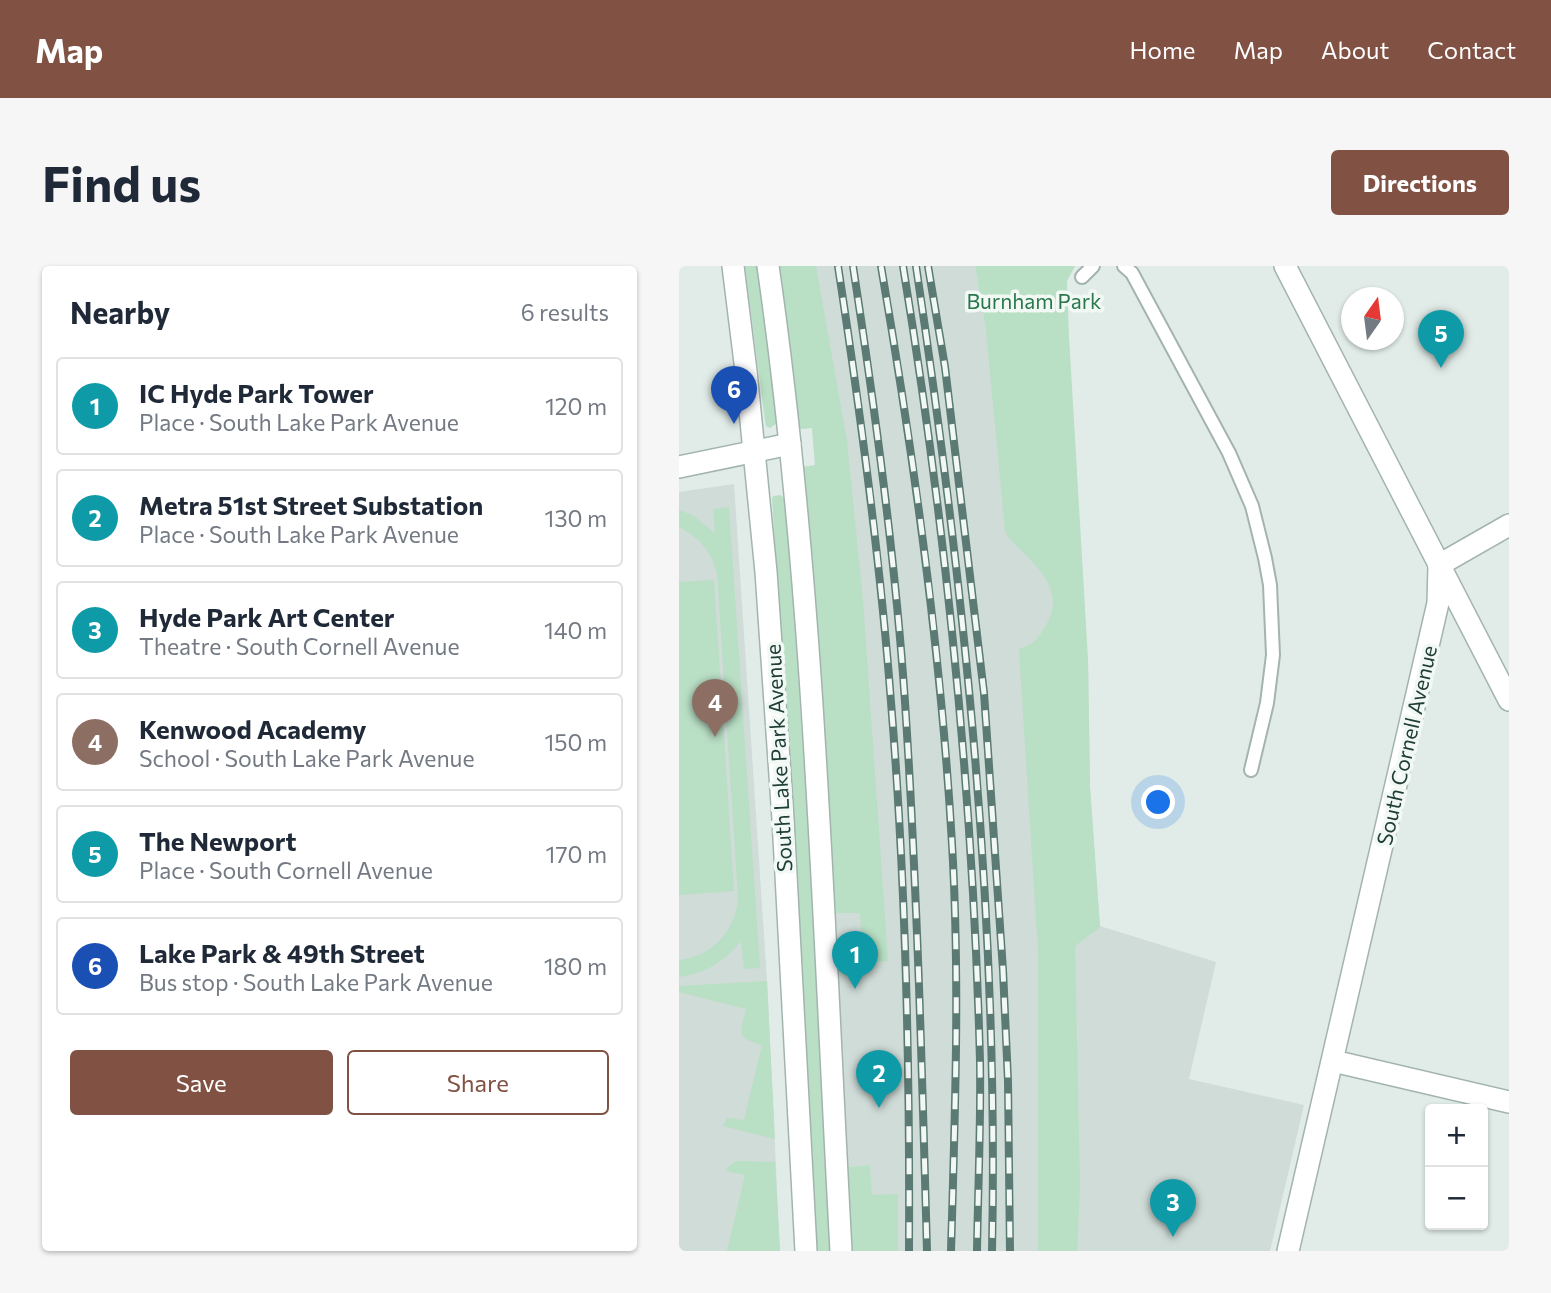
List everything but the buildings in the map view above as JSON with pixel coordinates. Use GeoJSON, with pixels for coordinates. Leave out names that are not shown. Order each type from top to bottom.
{"type":"FeatureCollection","features":[{"type":"Feature","properties":{"kind":"street","name":"South Lake Park Avenue"},"geometry":{"type":"LineString","coordinates":[[733,266],[766,572],[806,1251]]}},
{"type":"Feature","properties":{"kind":"street","name":"South Lake Park Avenue"},"geometry":{"type":"LineString","coordinates":[[768,266],[802,570],[841,1251]]}},
{"type":"Feature","properties":{"kind":"street","name":"South Cornell Avenue"},"geometry":{"type":"LineString","coordinates":[[1285,266],[1439,565],[1438,603],[1288,1251]]}},
{"type":"Feature","properties":{"kind":"street"},"geometry":{"type":"LineString","coordinates":[[679,467],[790,444]]}},
{"type":"Feature","properties":{"kind":"street"},"geometry":{"type":"LineString","coordinates":[[1509,526],[1439,565],[1509,700]]}},
{"type":"Feature","properties":{"kind":"street"},"geometry":{"type":"LineString","coordinates":[[1333,1061],[1509,1102]]}},
{"type":"Feature","properties":{"kind":"lane"},"geometry":{"type":"LineString","coordinates":[[1082,277],[1093,266]]}},
{"type":"Feature","properties":{"kind":"lane"},"geometry":{"type":"LineString","coordinates":[[1124,266],[1132,273],[1230,453],[1252,506],[1270,585],[1273,655],[1267,703],[1251,769]]}},
{"type":"Feature","properties":{"kind":"shaded area"},"geometry":{"type":"Polygon","coordinates":[[[779,266],[975,266],[986,330],[1088,659],[1090,787],[1100,926],[1216,962],[1189,1079],[1304,1105],[1270,1251],[874,1251],[870,1165],[846,1167],[836,913],[803,467],[815,465],[812,428],[800,429],[779,266]]]}},
{"type":"Feature","properties":{"kind":"shaded area"},"geometry":{"type":"Polygon","coordinates":[[[734,484],[767,981],[780,1251],[679,1251],[679,492],[734,484]]]}},
{"type":"Feature","properties":{"kind":"green space"},"geometry":{"type":"Polygon","coordinates":[[[745,266],[759,266],[777,423],[770,428],[765,421],[745,266]]]}},
{"type":"Feature","properties":{"kind":"green space"},"geometry":{"type":"Polygon","coordinates":[[[779,266],[816,266],[847,441],[863,600],[888,961],[863,963],[860,913],[836,913],[803,467],[815,465],[812,428],[800,429],[779,266]]]}},
{"type":"Feature","properties":{"kind":"green space","name":"Burnham Park"},"geometry":{"type":"Polygon","coordinates":[[[975,266],[1075,266],[1067,281],[1069,336],[1088,659],[1090,787],[1100,927],[1075,946],[1080,1187],[1077,1251],[1038,1251],[1038,951],[1019,649],[1033,643],[1040,634],[1052,612],[1053,599],[1045,577],[1005,531],[986,331],[975,266]]]}},
{"type":"Feature","properties":{"kind":"green space"},"geometry":{"type":"Polygon","coordinates":[[[781,495],[787,502],[814,920],[830,1251],[816,1251],[772,499],[773,496],[781,495]]]}},
{"type":"Feature","properties":{"kind":"green space"},"geometry":{"type":"Polygon","coordinates":[[[729,507],[760,968],[744,969],[741,941],[714,965],[679,977],[679,960],[691,958],[711,948],[727,932],[738,899],[717,573],[704,546],[679,527],[679,510],[692,515],[715,533],[713,509],[729,507]]]}},
{"type":"Feature","properties":{"kind":"green space"},"geometry":{"type":"Polygon","coordinates":[[[714,580],[734,891],[679,895],[679,582],[714,580]]]}},
{"type":"Feature","properties":{"kind":"green space"},"geometry":{"type":"Polygon","coordinates":[[[767,981],[775,1139],[723,1126],[727,1118],[744,1120],[762,1045],[743,1037],[741,1029],[746,1009],[679,992],[679,986],[767,981]]]}},
{"type":"Feature","properties":{"kind":"green space"},"geometry":{"type":"Polygon","coordinates":[[[737,1161],[775,1162],[780,1251],[727,1251],[745,1175],[726,1171],[737,1161]]]}},
{"type":"Feature","properties":{"kind":"green space"},"geometry":{"type":"Polygon","coordinates":[[[870,1165],[872,1195],[898,1194],[898,1251],[851,1251],[846,1167],[870,1165]]]}},
{"type":"Feature","properties":{"kind":"railway"},"geometry":{"type":"LineString","coordinates":[[838,266],[875,538],[896,770],[906,976],[909,1251]]}},
{"type":"Feature","properties":{"kind":"railway"},"geometry":{"type":"LineString","coordinates":[[853,266],[883,483],[905,702],[916,907],[927,1251]]}},
{"type":"Feature","properties":{"kind":"railway"},"geometry":{"type":"LineString","coordinates":[[881,266],[925,554],[947,771],[956,996],[951,1251]]}},
{"type":"Feature","properties":{"kind":"railway"},"geometry":{"type":"LineString","coordinates":[[903,266],[932,463],[964,762],[980,1061],[977,1251]]}},
{"type":"Feature","properties":{"kind":"railway"},"geometry":{"type":"LineString","coordinates":[[916,266],[950,511],[975,757],[990,1004],[992,1251]]}},
{"type":"Feature","properties":{"kind":"railway"},"geometry":{"type":"LineString","coordinates":[[928,266],[945,367],[984,693],[1003,970],[1008,1081],[1010,1251]]}},
{"type":"Feature","properties":{"kind":"place","name":"The Newport"},"geometry":{"type":"Point","coordinates":[1441,368]}},
{"type":"Feature","properties":{"kind":"place","name":"Lake Park & 49th Street"},"geometry":{"type":"Point","coordinates":[734,424]}},
{"type":"Feature","properties":{"kind":"place","name":"Kenwood Academy"},"geometry":{"type":"Point","coordinates":[715,737]}},
{"type":"Feature","properties":{"kind":"place","name":"IC Hyde Park Tower"},"geometry":{"type":"Point","coordinates":[855,989]}},
{"type":"Feature","properties":{"kind":"place","name":"Metra 51st Street Substation"},"geometry":{"type":"Point","coordinates":[879,1108]}},
{"type":"Feature","properties":{"kind":"place","name":"Hyde Park Art Center"},"geometry":{"type":"Point","coordinates":[1173,1237]}}]}
